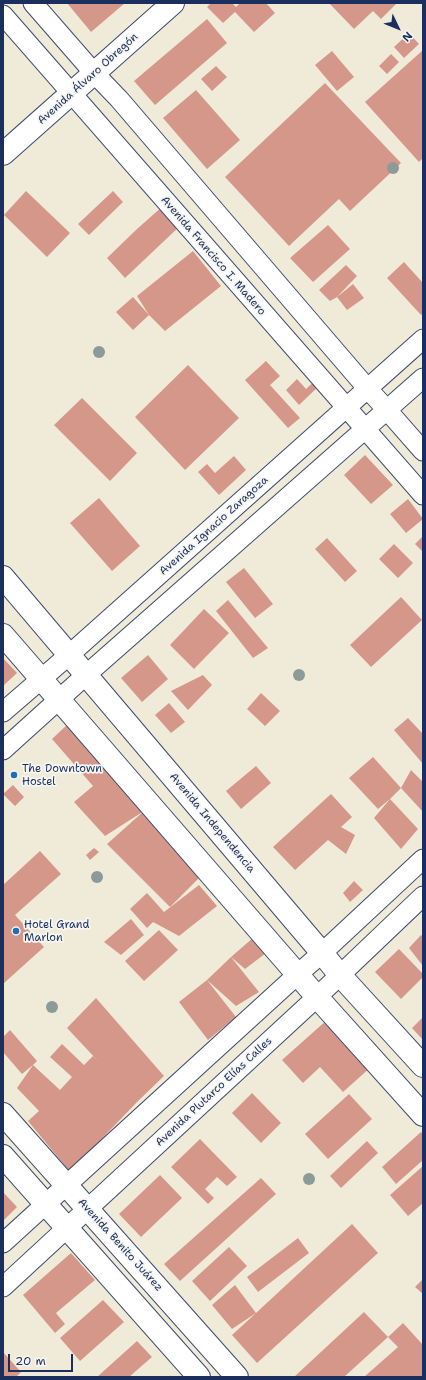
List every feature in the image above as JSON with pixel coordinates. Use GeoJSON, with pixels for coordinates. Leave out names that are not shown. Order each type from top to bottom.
{"type":"FeatureCollection","features":[{"type":"Feature","properties":{"kind":"main road","name":"Avenida Álvaro Obregón"},"geometry":{"type":"LineString","coordinates":[[3,154],[173,3]]}},
{"type":"Feature","properties":{"kind":"main road","name":"Avenida Independencia"},"geometry":{"type":"LineString","coordinates":[[3,577],[339,974],[423,1066]]}},
{"type":"Feature","properties":{"kind":"main road"},"geometry":{"type":"LineString","coordinates":[[3,635],[317,996],[423,1115]]}},
{"type":"Feature","properties":{"kind":"main road","name":"Avenida Benito Juárez"},"geometry":{"type":"LineString","coordinates":[[3,1114],[237,1377]]}},
{"type":"Feature","properties":{"kind":"main road"},"geometry":{"type":"LineString","coordinates":[[3,1156],[199,1377]]}},
{"type":"Feature","properties":{"kind":"street"},"geometry":{"type":"LineString","coordinates":[[33,3],[124,105],[423,451]]}},
{"type":"Feature","properties":{"kind":"street","name":"Avenida Francisco I. Madero"},"geometry":{"type":"LineString","coordinates":[[3,15],[423,496]]}},
{"type":"Feature","properties":{"kind":"street","name":"Avenida Ignacio Zaragoza"},"geometry":{"type":"LineString","coordinates":[[3,712],[41,680],[423,339]]}},
{"type":"Feature","properties":{"kind":"street"},"geometry":{"type":"LineString","coordinates":[[3,750],[423,378]]}},
{"type":"Feature","properties":{"kind":"street"},"geometry":{"type":"LineString","coordinates":[[3,1244],[423,859]]}},
{"type":"Feature","properties":{"kind":"street","name":"Avenida Plutarco Elías Calles"},"geometry":{"type":"LineString","coordinates":[[3,1287],[423,896]]}},
{"type":"Feature","properties":{"kind":"building"},"geometry":{"type":"Polygon","coordinates":[[[67,3],[125,3],[91,32],[67,3]]]}},
{"type":"Feature","properties":{"kind":"building"},"geometry":{"type":"Polygon","coordinates":[[[211,3],[232,3],[236,7],[240,3],[266,3],[275,13],[254,32],[235,12],[223,23],[207,7],[211,3]]]}},
{"type":"Feature","properties":{"kind":"building"},"geometry":{"type":"Polygon","coordinates":[[[329,3],[397,3],[381,19],[373,11],[354,29],[329,3]]]}},
{"type":"Feature","properties":{"kind":"building"},"geometry":{"type":"Polygon","coordinates":[[[207,19],[227,43],[155,105],[134,81],[207,19]]]}},
{"type":"Feature","properties":{"kind":"building"},"geometry":{"type":"Polygon","coordinates":[[[409,33],[419,44],[404,58],[394,47],[409,33]]]}},
{"type":"Feature","properties":{"kind":"building"},"geometry":{"type":"Polygon","coordinates":[[[423,50],[423,158],[419,162],[365,102],[423,50]]]}},
{"type":"Feature","properties":{"kind":"building"},"geometry":{"type":"Polygon","coordinates":[[[332,51],[354,77],[337,91],[315,65],[332,51]]]}},
{"type":"Feature","properties":{"kind":"building"},"geometry":{"type":"Polygon","coordinates":[[[391,54],[399,62],[387,74],[379,66],[391,54]]]}},
{"type":"Feature","properties":{"kind":"building"},"geometry":{"type":"Polygon","coordinates":[[[216,66],[227,77],[212,91],[201,79],[216,66]]]}},
{"type":"Feature","properties":{"kind":"building"},"geometry":{"type":"Polygon","coordinates":[[[325,83],[401,163],[350,211],[339,199],[289,246],[225,177],[325,83]]]}},
{"type":"Feature","properties":{"kind":"building"},"geometry":{"type":"Polygon","coordinates":[[[196,90],[240,140],[207,169],[163,118],[196,90]]]}},
{"type":"Feature","properties":{"kind":"building"},"geometry":{"type":"Polygon","coordinates":[[[26,191],[70,233],[47,257],[4,215],[26,191]]]}},
{"type":"Feature","properties":{"kind":"building"},"geometry":{"type":"Polygon","coordinates":[[[113,191],[123,202],[89,235],[78,224],[113,191]]]}},
{"type":"Feature","properties":{"kind":"building"},"geometry":{"type":"Polygon","coordinates":[[[163,206],[181,225],[125,278],[107,258],[163,206]]]}},
{"type":"Feature","properties":{"kind":"building"},"geometry":{"type":"Polygon","coordinates":[[[328,225],[350,249],[313,282],[290,258],[328,225]]]}},
{"type":"Feature","properties":{"kind":"building"},"geometry":{"type":"Polygon","coordinates":[[[193,251],[221,286],[165,331],[149,315],[137,296],[193,251]]]}},
{"type":"Feature","properties":{"kind":"building"},"geometry":{"type":"Polygon","coordinates":[[[404,262],[423,283],[423,313],[421,315],[387,278],[404,262]]]}},
{"type":"Feature","properties":{"kind":"building"},"geometry":{"type":"Polygon","coordinates":[[[346,265],[357,276],[337,297],[330,301],[319,290],[346,265]]]}},
{"type":"Feature","properties":{"kind":"building"},"geometry":{"type":"Polygon","coordinates":[[[353,284],[364,298],[347,310],[337,297],[353,284]]]}},
{"type":"Feature","properties":{"kind":"building"},"geometry":{"type":"Polygon","coordinates":[[[133,297],[149,315],[133,330],[116,312],[133,297]]]}},
{"type":"Feature","properties":{"kind":"building"},"geometry":{"type":"Polygon","coordinates":[[[266,361],[280,376],[270,385],[300,418],[288,428],[245,380],[266,361]]]}},
{"type":"Feature","properties":{"kind":"building"},"geometry":{"type":"Polygon","coordinates":[[[188,365],[239,418],[185,470],[135,417],[188,365]]]}},
{"type":"Feature","properties":{"kind":"building"},"geometry":{"type":"Polygon","coordinates":[[[318,378],[320,385],[299,405],[286,390],[297,379],[306,389],[318,378]]]}},
{"type":"Feature","properties":{"kind":"building"},"geometry":{"type":"Polygon","coordinates":[[[82,398],[137,453],[110,481],[54,425],[82,398]]]}},
{"type":"Feature","properties":{"kind":"building"},"geometry":{"type":"Polygon","coordinates":[[[365,455],[393,485],[371,504],[344,475],[365,455]]]}},
{"type":"Feature","properties":{"kind":"building"},"geometry":{"type":"Polygon","coordinates":[[[234,456],[246,470],[219,495],[198,472],[207,464],[215,473],[234,456]]]}},
{"type":"Feature","properties":{"kind":"building"},"geometry":{"type":"Polygon","coordinates":[[[99,498],[140,546],[112,571],[70,523],[99,498]]]}},
{"type":"Feature","properties":{"kind":"building"},"geometry":{"type":"Polygon","coordinates":[[[408,499],[423,519],[406,533],[390,514],[408,499]]]}},
{"type":"Feature","properties":{"kind":"building"},"geometry":{"type":"Polygon","coordinates":[[[423,536],[423,552],[415,544],[423,536]]]}},
{"type":"Feature","properties":{"kind":"building"},"geometry":{"type":"Polygon","coordinates":[[[327,538],[357,571],[345,582],[315,549],[327,538]]]}},
{"type":"Feature","properties":{"kind":"building"},"geometry":{"type":"Polygon","coordinates":[[[394,544],[413,563],[398,578],[379,559],[394,544]]]}},
{"type":"Feature","properties":{"kind":"building"},"geometry":{"type":"Polygon","coordinates":[[[244,568],[273,604],[255,618],[226,582],[244,568]]]}},
{"type":"Feature","properties":{"kind":"building"},"geometry":{"type":"Polygon","coordinates":[[[401,597],[422,620],[371,667],[350,645],[401,597]]]}},
{"type":"Feature","properties":{"kind":"building"},"geometry":{"type":"Polygon","coordinates":[[[228,600],[268,648],[253,658],[216,611],[228,600]]]}},
{"type":"Feature","properties":{"kind":"building"},"geometry":{"type":"Polygon","coordinates":[[[204,609],[229,633],[194,669],[170,645],[204,609]]]}},
{"type":"Feature","properties":{"kind":"building"},"geometry":{"type":"Polygon","coordinates":[[[148,655],[168,679],[142,702],[121,678],[148,655]]]}},
{"type":"Feature","properties":{"kind":"building"},"geometry":{"type":"Polygon","coordinates":[[[3,658],[17,673],[3,686],[3,658]]]}},
{"type":"Feature","properties":{"kind":"building"},"geometry":{"type":"Polygon","coordinates":[[[203,675],[212,685],[188,710],[171,691],[203,675]]]}},
{"type":"Feature","properties":{"kind":"building"},"geometry":{"type":"Polygon","coordinates":[[[261,693],[280,711],[265,726],[247,709],[261,693]]]}},
{"type":"Feature","properties":{"kind":"building"},"geometry":{"type":"Polygon","coordinates":[[[169,703],[185,722],[171,733],[155,715],[169,703]]]}},
{"type":"Feature","properties":{"kind":"building"},"geometry":{"type":"Polygon","coordinates":[[[408,718],[423,734],[423,764],[394,730],[408,718]]]}},
{"type":"Feature","properties":{"kind":"building"},"geometry":{"type":"Polygon","coordinates":[[[69,723],[144,811],[105,836],[74,802],[93,786],[52,739],[69,723]]]}},
{"type":"Feature","properties":{"kind":"building"},"geometry":{"type":"Polygon","coordinates":[[[373,757],[401,788],[378,809],[349,778],[373,757]]]}},
{"type":"Feature","properties":{"kind":"building"},"geometry":{"type":"Polygon","coordinates":[[[256,766],[271,783],[241,809],[226,791],[256,766]]]}},
{"type":"Feature","properties":{"kind":"building"},"geometry":{"type":"Polygon","coordinates":[[[411,770],[423,782],[423,812],[401,788],[411,770]]]}},
{"type":"Feature","properties":{"kind":"building"},"geometry":{"type":"Polygon","coordinates":[[[13,785],[24,797],[15,806],[3,794],[13,785]]]}},
{"type":"Feature","properties":{"kind":"building"},"geometry":{"type":"Polygon","coordinates":[[[331,794],[352,817],[341,827],[355,835],[346,854],[328,840],[295,870],[273,847],[331,794]]]}},
{"type":"Feature","properties":{"kind":"building"},"geometry":{"type":"Polygon","coordinates":[[[390,799],[418,829],[401,849],[374,818],[390,799]]]}},
{"type":"Feature","properties":{"kind":"building"},"geometry":{"type":"Polygon","coordinates":[[[144,811],[200,877],[170,907],[107,844],[144,811]]]}},
{"type":"Feature","properties":{"kind":"building"},"geometry":{"type":"Polygon","coordinates":[[[94,848],[99,852],[90,860],[86,855],[94,848]]]}},
{"type":"Feature","properties":{"kind":"building","name":"Hotel Grand Marlon"},"geometry":{"type":"Polygon","coordinates":[[[40,851],[61,874],[15,915],[44,947],[3,984],[3,885],[40,851]]]}},
{"type":"Feature","properties":{"kind":"building"},"geometry":{"type":"Polygon","coordinates":[[[354,881],[363,890],[350,902],[343,893],[354,881]]]}},
{"type":"Feature","properties":{"kind":"building"},"geometry":{"type":"Polygon","coordinates":[[[199,885],[217,906],[179,936],[153,922],[147,928],[130,909],[147,893],[164,912],[199,885]]]}},
{"type":"Feature","properties":{"kind":"building"},"geometry":{"type":"Polygon","coordinates":[[[131,919],[144,935],[121,955],[104,942],[131,919]]]}},
{"type":"Feature","properties":{"kind":"building"},"geometry":{"type":"Polygon","coordinates":[[[159,930],[178,950],[144,981],[125,961],[159,930]]]}},
{"type":"Feature","properties":{"kind":"building"},"geometry":{"type":"Polygon","coordinates":[[[421,935],[423,937],[423,966],[409,948],[421,935]]]}},
{"type":"Feature","properties":{"kind":"building"},"geometry":{"type":"Polygon","coordinates":[[[254,937],[266,953],[245,969],[231,957],[254,937]]]}},
{"type":"Feature","properties":{"kind":"building"},"geometry":{"type":"Polygon","coordinates":[[[399,949],[423,974],[423,977],[401,999],[375,972],[399,949]]]}},
{"type":"Feature","properties":{"kind":"building"},"geometry":{"type":"Polygon","coordinates":[[[231,957],[259,992],[236,1006],[207,980],[231,957]]]}},
{"type":"Feature","properties":{"kind":"building"},"geometry":{"type":"Polygon","coordinates":[[[207,980],[236,1017],[208,1040],[179,1002],[207,980]]]}},
{"type":"Feature","properties":{"kind":"building"},"geometry":{"type":"Polygon","coordinates":[[[96,998],[164,1076],[70,1172],[28,1121],[39,1111],[17,1088],[33,1065],[60,1090],[72,1077],[50,1057],[62,1044],[84,1065],[93,1056],[98,1061],[67,1028],[96,998]]]}},
{"type":"Feature","properties":{"kind":"building"},"geometry":{"type":"Polygon","coordinates":[[[423,1017],[423,1040],[412,1028],[423,1017]]]}},
{"type":"Feature","properties":{"kind":"building"},"geometry":{"type":"Polygon","coordinates":[[[328,1019],[371,1067],[343,1092],[320,1067],[303,1083],[282,1060],[328,1019]]]}},
{"type":"Feature","properties":{"kind":"building"},"geometry":{"type":"Polygon","coordinates":[[[10,1030],[37,1061],[22,1074],[3,1052],[3,1037],[10,1030]]]}},
{"type":"Feature","properties":{"kind":"building"},"geometry":{"type":"Polygon","coordinates":[[[252,1093],[281,1123],[261,1143],[232,1113],[252,1093]]]}},
{"type":"Feature","properties":{"kind":"building"},"geometry":{"type":"Polygon","coordinates":[[[349,1094],[372,1119],[328,1159],[305,1134],[349,1094]]]}},
{"type":"Feature","properties":{"kind":"building"},"geometry":{"type":"Polygon","coordinates":[[[421,1132],[423,1134],[423,1160],[396,1184],[382,1167],[421,1132]]]}},
{"type":"Feature","properties":{"kind":"building"},"geometry":{"type":"Polygon","coordinates":[[[200,1139],[237,1177],[227,1186],[217,1177],[205,1189],[214,1198],[208,1204],[171,1167],[200,1139]]]}},
{"type":"Feature","properties":{"kind":"building"},"geometry":{"type":"Polygon","coordinates":[[[367,1141],[378,1153],[341,1188],[330,1176],[367,1141]]]}},
{"type":"Feature","properties":{"kind":"building"},"geometry":{"type":"Polygon","coordinates":[[[423,1166],[423,1203],[408,1216],[390,1195],[423,1166]]]}},
{"type":"Feature","properties":{"kind":"building"},"geometry":{"type":"Polygon","coordinates":[[[160,1175],[182,1198],[141,1237],[119,1214],[160,1175]]]}},
{"type":"Feature","properties":{"kind":"building"},"geometry":{"type":"Polygon","coordinates":[[[261,1178],[276,1194],[180,1281],[164,1264],[261,1178]]]}},
{"type":"Feature","properties":{"kind":"building"},"geometry":{"type":"Polygon","coordinates":[[[3,1192],[17,1207],[3,1221],[3,1192]]]}},
{"type":"Feature","properties":{"kind":"building"},"geometry":{"type":"Polygon","coordinates":[[[352,1224],[378,1253],[257,1363],[232,1335],[352,1224]]]}},
{"type":"Feature","properties":{"kind":"building"},"geometry":{"type":"Polygon","coordinates":[[[298,1238],[309,1253],[258,1292],[247,1277],[298,1238]]]}},
{"type":"Feature","properties":{"kind":"building"},"geometry":{"type":"Polygon","coordinates":[[[229,1247],[247,1266],[210,1301],[192,1281],[229,1247]]]}},
{"type":"Feature","properties":{"kind":"building"},"geometry":{"type":"Polygon","coordinates":[[[71,1253],[95,1280],[56,1313],[65,1324],[55,1333],[23,1295],[71,1253]]]}},
{"type":"Feature","properties":{"kind":"building"},"geometry":{"type":"Polygon","coordinates":[[[423,1279],[423,1294],[415,1287],[423,1279]]]}},
{"type":"Feature","properties":{"kind":"building"},"geometry":{"type":"Polygon","coordinates":[[[235,1285],[256,1313],[232,1329],[212,1305],[235,1285]]]}},
{"type":"Feature","properties":{"kind":"building"},"geometry":{"type":"Polygon","coordinates":[[[103,1300],[124,1322],[80,1361],[60,1338],[103,1300]]]}},
{"type":"Feature","properties":{"kind":"building"},"geometry":{"type":"Polygon","coordinates":[[[364,1312],[388,1337],[344,1377],[294,1377],[364,1312]]]}},
{"type":"Feature","properties":{"kind":"building"},"geometry":{"type":"Polygon","coordinates":[[[403,1323],[423,1345],[423,1377],[364,1377],[398,1347],[388,1337],[403,1323]]]}},
{"type":"Feature","properties":{"kind":"building"},"geometry":{"type":"Polygon","coordinates":[[[137,1341],[152,1357],[129,1377],[97,1377],[137,1341]]]}},
{"type":"Feature","properties":{"kind":"building"},"geometry":{"type":"Polygon","coordinates":[[[3,1352],[21,1372],[16,1377],[3,1377],[3,1352]]]}},
{"type":"Feature","properties":{"kind":"place","name":"The Downtown Hostel"},"geometry":{"type":"Point","coordinates":[14,775]}},
{"type":"Feature","properties":{"kind":"place","name":"Hotel Grand Marlon"},"geometry":{"type":"Point","coordinates":[16,931]}}]}
